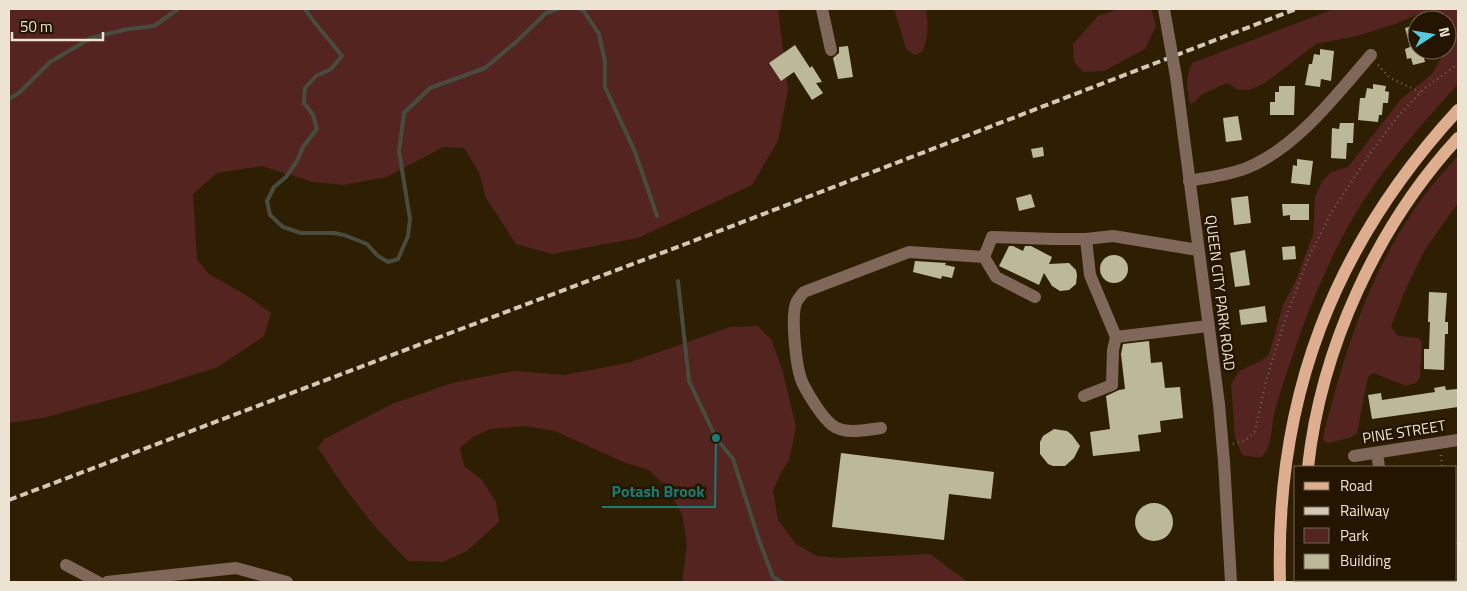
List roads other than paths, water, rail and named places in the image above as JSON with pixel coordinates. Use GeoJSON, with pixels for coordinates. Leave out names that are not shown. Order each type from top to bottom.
{"type":"FeatureCollection","features":[{"type":"Feature","properties":{"kind":"main road"},"geometry":{"type":"LineString","coordinates":[[1280,582],[1280,532],[1286,463],[1298,403],[1322,324],[1341,279],[1376,215],[1418,157],[1458,110]]}},
{"type":"Feature","properties":{"kind":"main road"},"geometry":{"type":"LineString","coordinates":[[1308,466],[1314,427],[1326,379],[1358,288],[1391,226],[1428,174],[1458,138]]}},
{"type":"Feature","properties":{"kind":"street"},"geometry":{"type":"LineString","coordinates":[[822,9],[831,50]]}},
{"type":"Feature","properties":{"kind":"street","name":"QUEEN CITY PARK ROAD"},"geometry":{"type":"LineString","coordinates":[[1164,9],[1176,77],[1223,446],[1231,582]]}},
{"type":"Feature","properties":{"kind":"street"},"geometry":{"type":"LineString","coordinates":[[1189,181],[1233,172],[1261,161],[1318,117],[1371,55]]}},
{"type":"Feature","properties":{"kind":"street"},"geometry":{"type":"LineString","coordinates":[[984,256],[992,236],[1086,239],[1113,236],[1198,250]]}},
{"type":"Feature","properties":{"kind":"street"},"geometry":{"type":"LineString","coordinates":[[1084,396],[1112,385],[1116,337],[1090,275],[1086,239]]}},
{"type":"Feature","properties":{"kind":"street"},"geometry":{"type":"LineString","coordinates":[[881,428],[845,431],[832,425],[817,407],[802,383],[796,353],[794,323],[796,302],[804,292],[909,252],[984,256]]}},
{"type":"Feature","properties":{"kind":"street"},"geometry":{"type":"LineString","coordinates":[[984,256],[996,277],[1035,297]]}},
{"type":"Feature","properties":{"kind":"street"},"geometry":{"type":"LineString","coordinates":[[1116,337],[1208,326]]}},
{"type":"Feature","properties":{"kind":"street","name":"PINE STREET"},"geometry":{"type":"LineString","coordinates":[[1354,456],[1458,440]]}},
{"type":"Feature","properties":{"kind":"street"},"geometry":{"type":"LineString","coordinates":[[1377,453],[1379,466]]}},
{"type":"Feature","properties":{"kind":"street"},"geometry":{"type":"LineString","coordinates":[[66,565],[98,582]]}},
{"type":"Feature","properties":{"kind":"street"},"geometry":{"type":"LineString","coordinates":[[107,582],[236,568],[287,582]]}},
{"type":"Feature","properties":{"kind":"waterway"},"geometry":{"type":"LineString","coordinates":[[9,99],[20,92],[50,62],[91,38],[128,29],[154,26],[178,9]]}},
{"type":"Feature","properties":{"kind":"waterway"},"geometry":{"type":"LineString","coordinates":[[305,9],[342,56],[331,69],[316,76],[305,88],[304,103],[313,115],[317,129],[303,147],[297,161],[286,177],[274,187],[267,201],[270,215],[283,227],[301,233],[334,233],[367,244],[378,256],[388,262],[398,259],[408,236],[410,219],[399,151],[404,113],[430,88],[485,68],[546,13],[558,9]]}},
{"type":"Feature","properties":{"kind":"waterway"},"geometry":{"type":"LineString","coordinates":[[579,9],[583,10],[599,34],[605,62],[605,87],[635,152],[657,216]]}},
{"type":"Feature","properties":{"kind":"waterway"},"geometry":{"type":"LineString","coordinates":[[678,281],[689,381],[716,438],[733,459],[773,577],[782,582]]}},
{"type":"Feature","properties":{"kind":"railway"},"geometry":{"type":"LineString","coordinates":[[9,500],[688,243],[1296,9]]}},
{"type":"Feature","properties":{"kind":"place","name":"Potash Brook"},"geometry":{"type":"Point","coordinates":[716,438]}}]}
